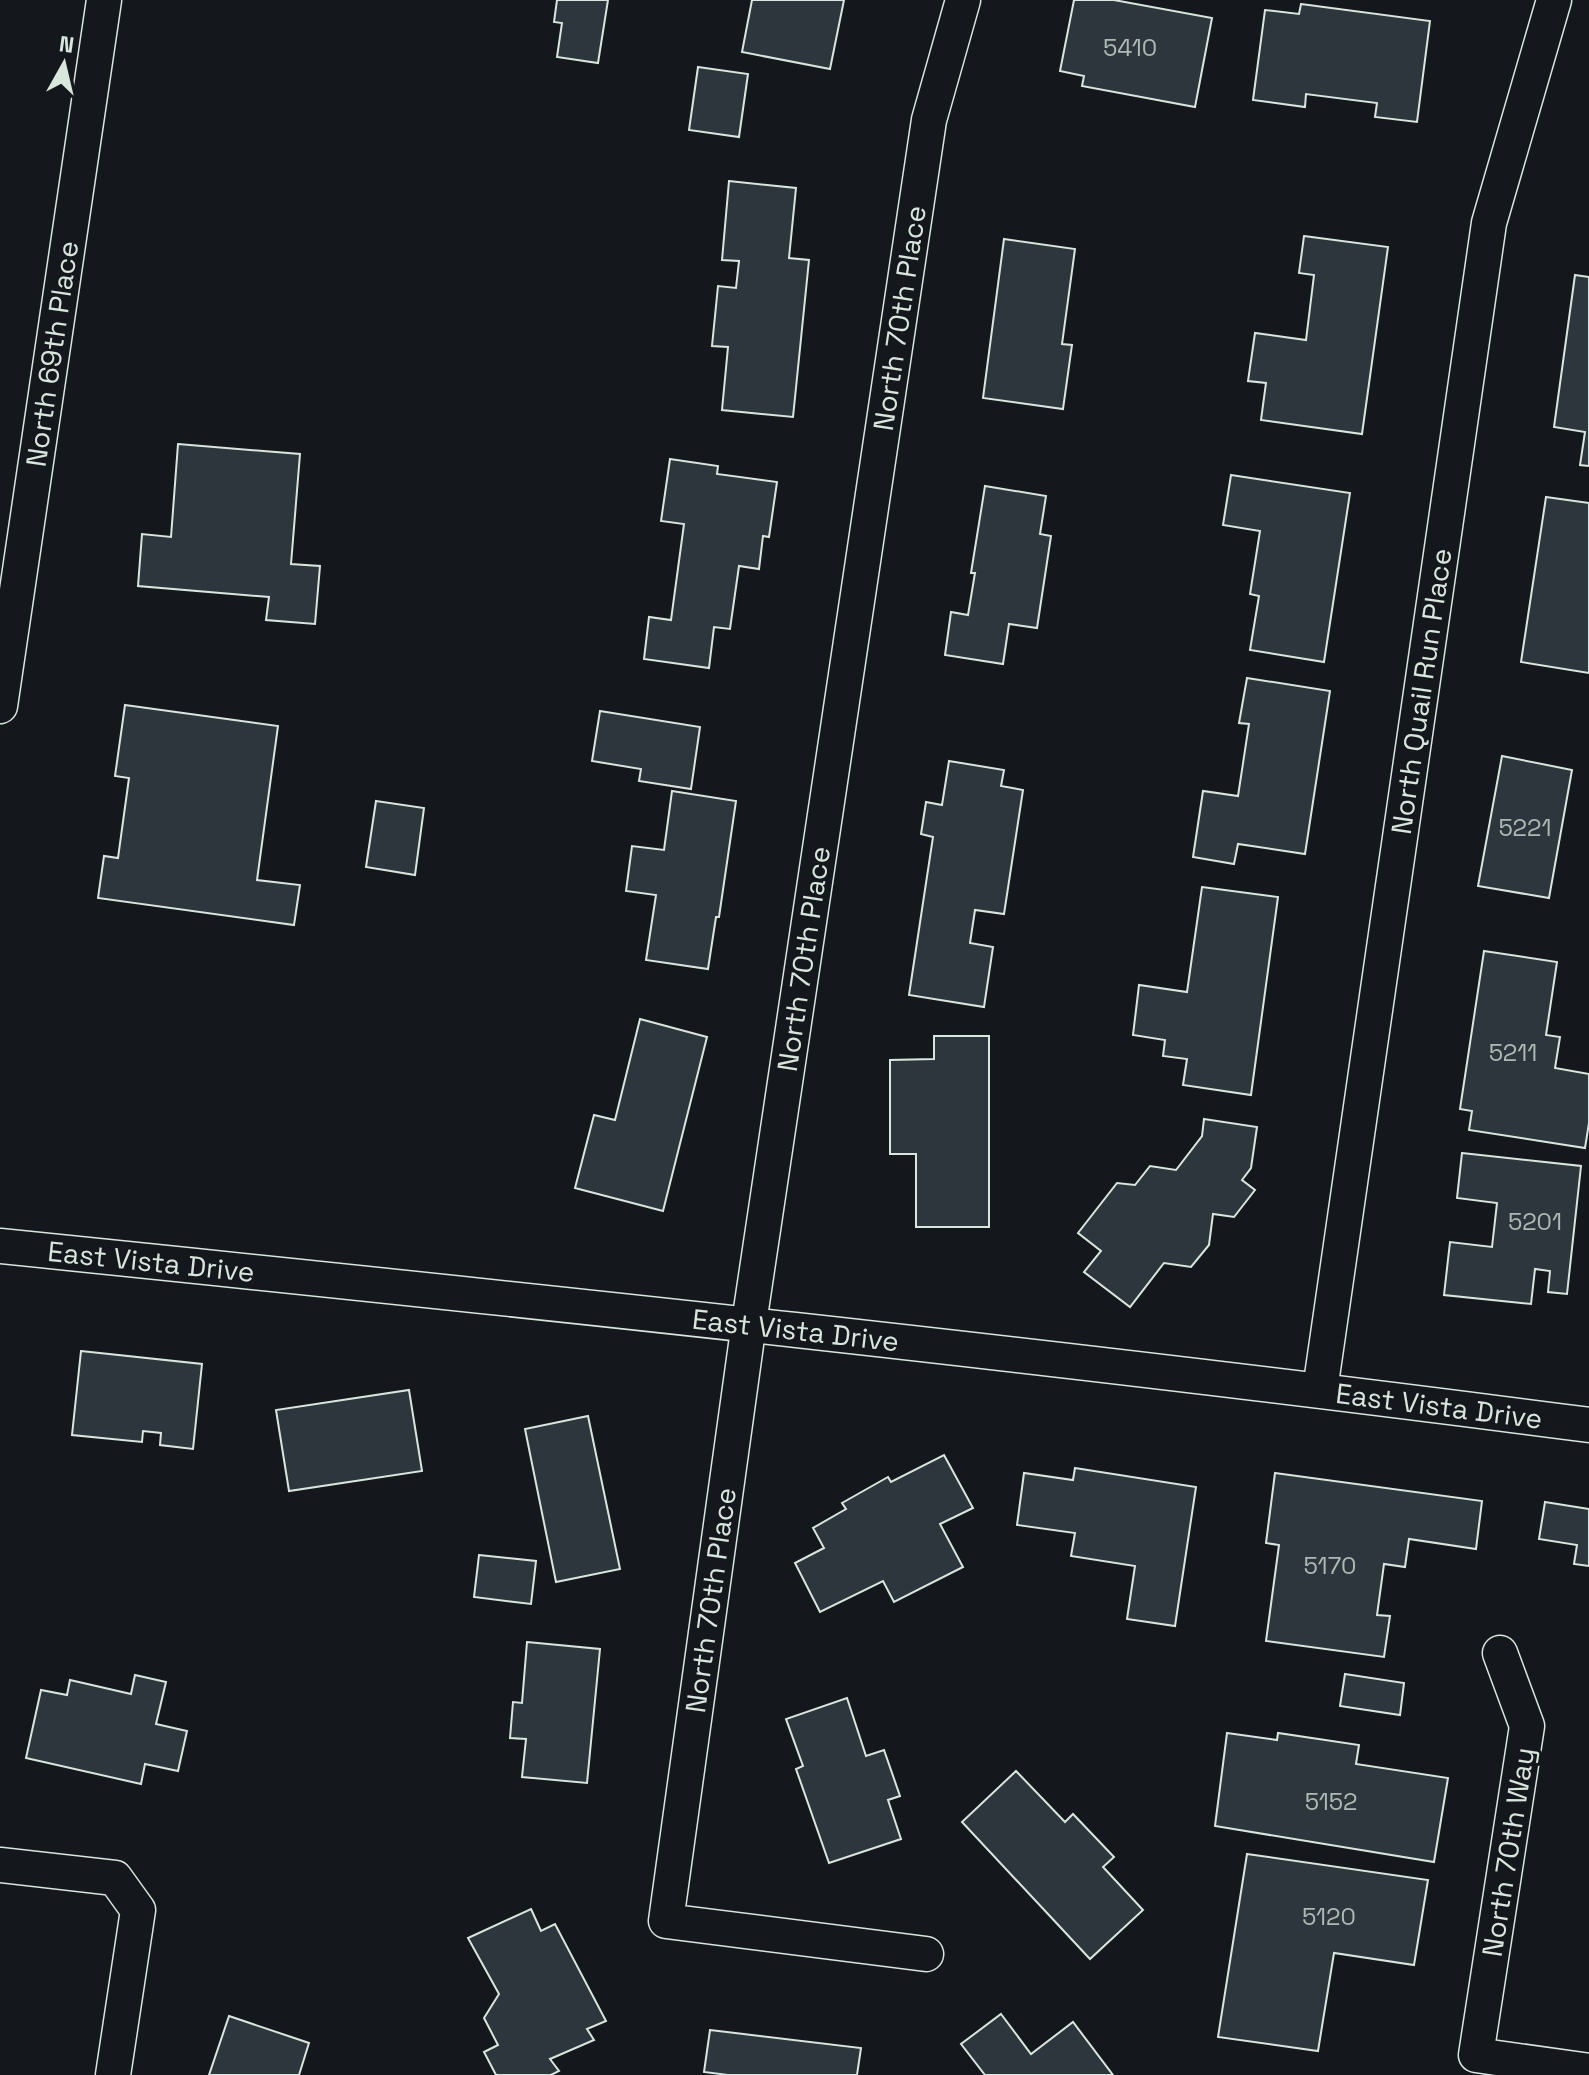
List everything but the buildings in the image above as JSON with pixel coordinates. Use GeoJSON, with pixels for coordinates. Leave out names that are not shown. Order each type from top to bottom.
{"type":"FeatureCollection","features":[{"type":"Feature","properties":{"kind":"street","name":"North 69th Place"},"geometry":{"type":"LineString","coordinates":[[0,706],[104,0]]}},
{"type":"Feature","properties":{"kind":"street","name":"North 70th Place"},"geometry":{"type":"LineString","coordinates":[[926,1954],[666,1921],[749,1323],[929,120],[963,0]]}},
{"type":"Feature","properties":{"kind":"street","name":"North Quail Run Place"},"geometry":{"type":"LineString","coordinates":[[1320,1390],[1489,223],[1554,0]]}},
{"type":"Feature","properties":{"kind":"street","name":"East Vista Drive"},"geometry":{"type":"LineString","coordinates":[[0,1246],[749,1323],[1589,1425]]}},
{"type":"Feature","properties":{"kind":"street","name":"North 70th Way"},"geometry":{"type":"LineString","coordinates":[[1500,1653],[1527,1726],[1476,2055],[1589,2071]]}},
{"type":"Feature","properties":{"kind":"street"},"geometry":{"type":"LineString","coordinates":[[0,1865],[115,1878],[138,1910],[113,2075]]}}]}
